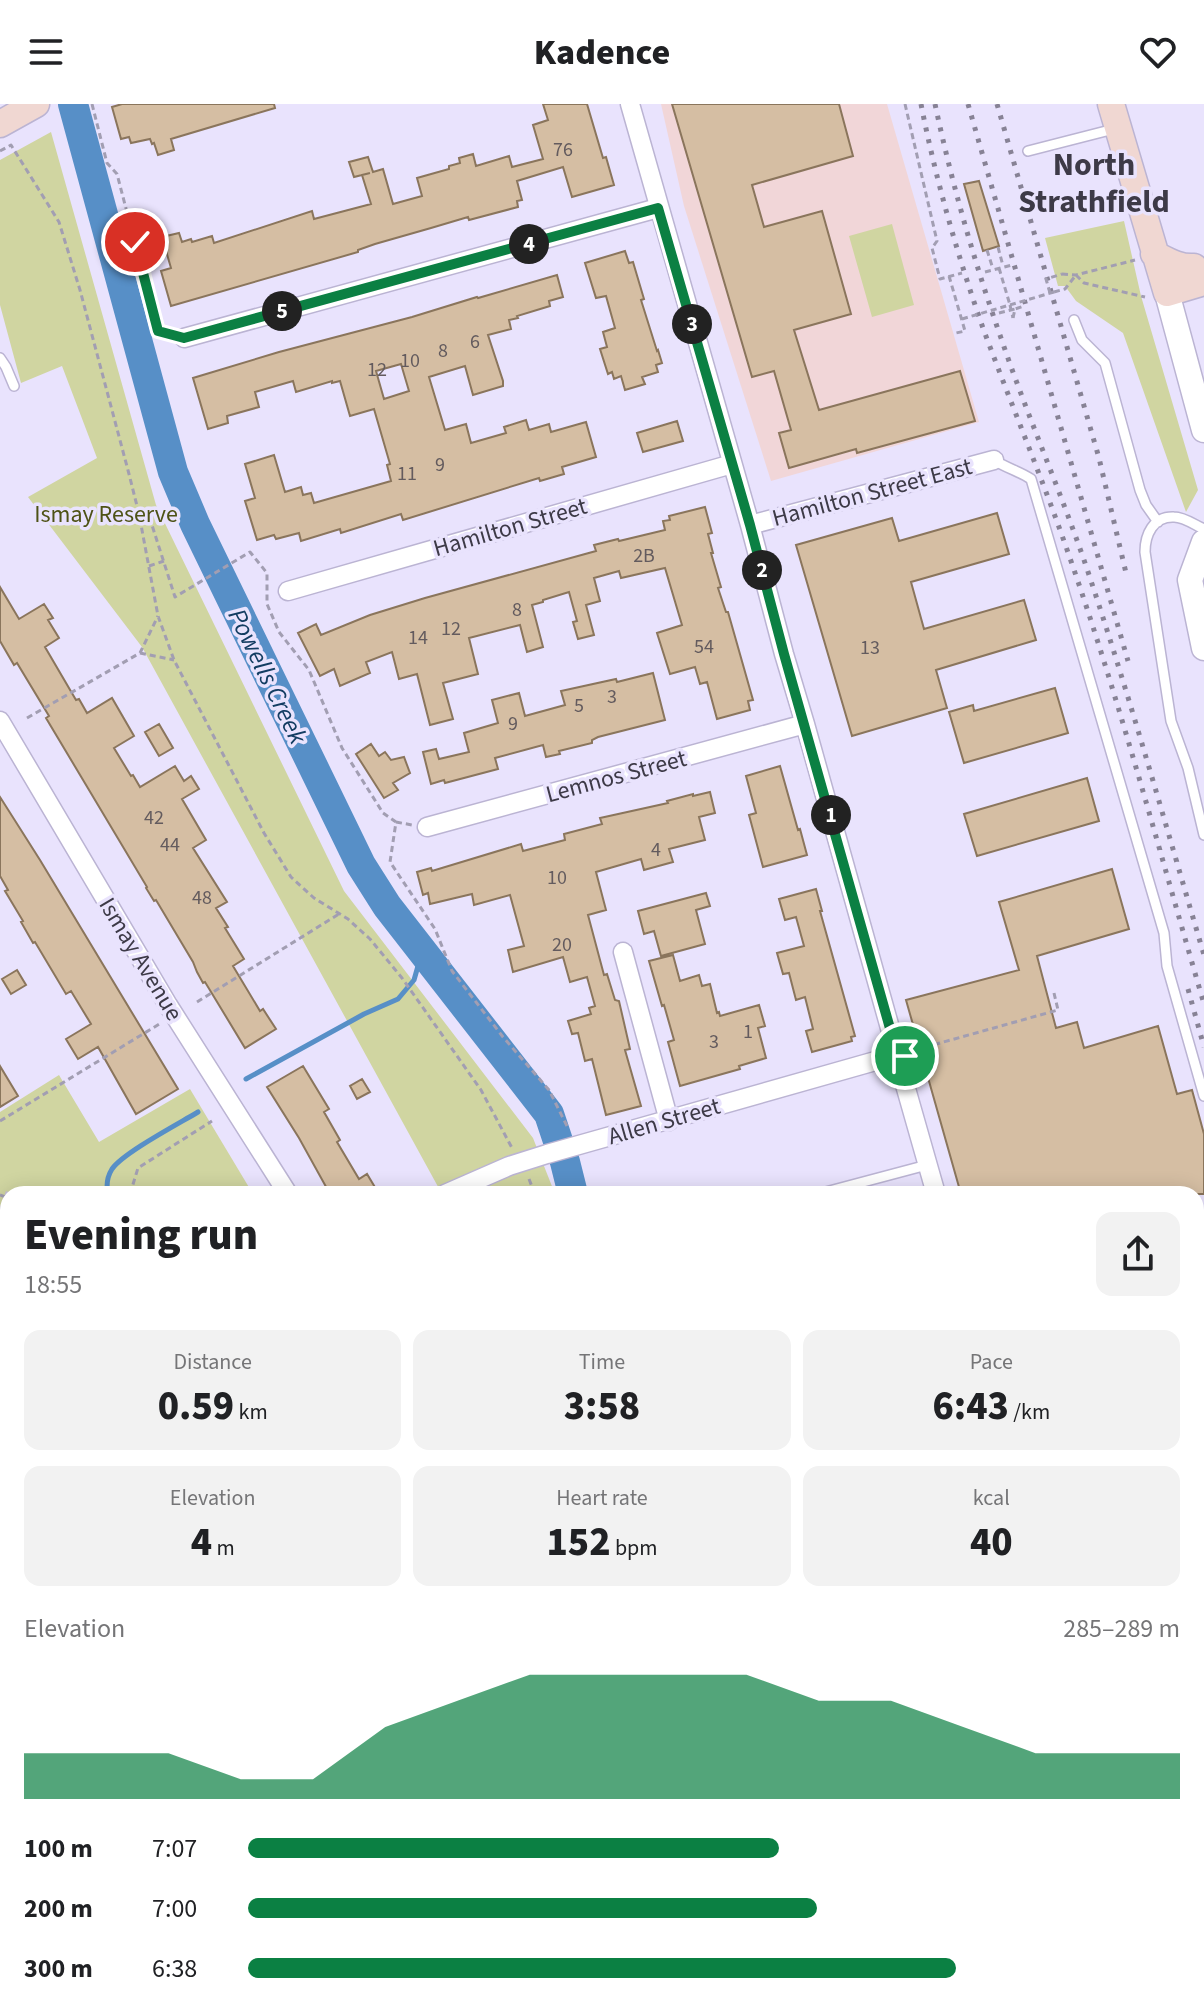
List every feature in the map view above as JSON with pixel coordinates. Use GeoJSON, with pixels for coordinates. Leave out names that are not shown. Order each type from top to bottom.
{"type":"FeatureCollection","features":[{"type":"Feature","properties":{"kind":"main road"},"geometry":{"type":"LineString","coordinates":[[0,124],[36,104]]}},
{"type":"Feature","properties":{"kind":"main road"},"geometry":{"type":"LineString","coordinates":[[1114,116],[1144,257],[1159,291],[1201,272]]}},
{"type":"Feature","properties":{"kind":"main road"},"geometry":{"type":"LineString","coordinates":[[1144,257],[1201,272]]}},
{"type":"Feature","properties":{"kind":"street"},"geometry":{"type":"LineString","coordinates":[[630,104],[805,724],[893,1056],[934,1186]]}},
{"type":"Feature","properties":{"kind":"street"},"geometry":{"type":"LineString","coordinates":[[184,338],[658,208]]}},
{"type":"Feature","properties":{"kind":"street"},"geometry":{"type":"LineString","coordinates":[[1159,291],[1204,430]]}},
{"type":"Feature","properties":{"kind":"street","name":"Hamilton Street East"},"geometry":{"type":"LineString","coordinates":[[750,525],[994,460]]}},
{"type":"Feature","properties":{"kind":"street","name":"Hamilton Street"},"geometry":{"type":"LineString","coordinates":[[288,591],[732,464]]}},
{"type":"Feature","properties":{"kind":"street"},"geometry":{"type":"LineString","coordinates":[[1204,542],[1190,580],[1198,590],[1204,648]]}},
{"type":"Feature","properties":{"kind":"street","name":"Ismay Avenue"},"geometry":{"type":"LineString","coordinates":[[0,721],[175,1015],[283,1186]]}},
{"type":"Feature","properties":{"kind":"street","name":"Lemnos Street"},"geometry":{"type":"LineString","coordinates":[[427,827],[805,724]]}},
{"type":"Feature","properties":{"kind":"street"},"geometry":{"type":"LineString","coordinates":[[623,952],[669,1121]]}},
{"type":"Feature","properties":{"kind":"street","name":"Allen Street"},"geometry":{"type":"LineString","coordinates":[[464,1186],[547,1154],[893,1056]]}},
{"type":"Feature","properties":{"kind":"lane"},"geometry":{"type":"LineString","coordinates":[[1028,151],[1114,116]]}},
{"type":"Feature","properties":{"kind":"lane"},"geometry":{"type":"LineString","coordinates":[[1074,320],[1082,340],[1105,363],[1140,490],[1158,522]]}},
{"type":"Feature","properties":{"kind":"lane"},"geometry":{"type":"LineString","coordinates":[[0,358],[14,386]]}},
{"type":"Feature","properties":{"kind":"lane"},"geometry":{"type":"LineString","coordinates":[[994,460],[1031,479],[1164,933],[1167,966],[1204,1096]]}},
{"type":"Feature","properties":{"kind":"lane"},"geometry":{"type":"LineString","coordinates":[[1204,529],[1173,517],[1158,522],[1148,532],[1145,541],[1171,721],[1188,768],[1204,835]]}},
{"type":"Feature","properties":{"kind":"lane"},"geometry":{"type":"LineString","coordinates":[[848,1186],[927,1165]]}},
{"type":"Feature","properties":{"kind":"path"},"geometry":{"type":"LineString","coordinates":[[92,104],[107,163],[117,174],[158,331],[184,338]]}},
{"type":"Feature","properties":{"kind":"path"},"geometry":{"type":"LineString","coordinates":[[905,104],[937,241],[932,248],[940,279],[962,273]]}},
{"type":"Feature","properties":{"kind":"path"},"geometry":{"type":"LineString","coordinates":[[0,151],[11,145],[59,222],[139,514],[158,616],[174,660],[264,833],[291,877],[370,939],[402,978],[481,1090],[511,1166]]}},
{"type":"Feature","properties":{"kind":"path"},"geometry":{"type":"LineString","coordinates":[[998,247],[1013,318],[1015,309]]}},
{"type":"Feature","properties":{"kind":"path"},"geometry":{"type":"LineString","coordinates":[[987,250],[993,270]]}},
{"type":"Feature","properties":{"kind":"path"},"geometry":{"type":"LineString","coordinates":[[1052,292],[1046,279],[1062,274],[1076,275],[1144,257]]}},
{"type":"Feature","properties":{"kind":"path"},"geometry":{"type":"LineString","coordinates":[[985,272],[1012,265]]}},
{"type":"Feature","properties":{"kind":"path"},"geometry":{"type":"LineString","coordinates":[[962,319],[1065,289],[1076,275]]}},
{"type":"Feature","properties":{"kind":"path"},"geometry":{"type":"LineString","coordinates":[[1076,275],[1084,283],[1159,291]]}},
{"type":"Feature","properties":{"kind":"path"},"geometry":{"type":"LineString","coordinates":[[949,276],[965,331],[956,333]]}},
{"type":"Feature","properties":{"kind":"path"},"geometry":{"type":"LineString","coordinates":[[999,313],[1024,306]]}},
{"type":"Feature","properties":{"kind":"path"},"geometry":{"type":"LineString","coordinates":[[139,514],[150,519],[175,597],[250,552],[267,573],[267,604],[279,632],[309,670],[342,748],[383,813],[396,822],[390,862],[435,929],[452,971],[549,1090],[568,1128]]}},
{"type":"Feature","properties":{"kind":"path"},"geometry":{"type":"LineString","coordinates":[[149,566],[164,561]]}},
{"type":"Feature","properties":{"kind":"path"},"geometry":{"type":"LineString","coordinates":[[27,718],[140,653],[158,616]]}},
{"type":"Feature","properties":{"kind":"path"},"geometry":{"type":"LineString","coordinates":[[140,653],[174,660]]}},
{"type":"Feature","properties":{"kind":"path"},"geometry":{"type":"LineString","coordinates":[[197,1002],[339,914]]}},
{"type":"Feature","properties":{"kind":"path"},"geometry":{"type":"LineString","coordinates":[[915,1050],[1058,1010],[1054,993]]}},
{"type":"Feature","properties":{"kind":"path"},"geometry":{"type":"LineString","coordinates":[[0,1121],[175,1015]]}},
{"type":"Feature","properties":{"kind":"path"},"geometry":{"type":"LineString","coordinates":[[132,1186],[138,1168],[212,1121]]}},
{"type":"Feature","properties":{"kind":"shaded area"},"geometry":{"type":"Polygon","coordinates":[[[661,104],[887,104],[979,422],[771,481],[684,206],[661,104]]]}},
{"type":"Feature","properties":{"kind":"green space","name":"Ismay Reserve"},"geometry":{"type":"Polygon","coordinates":[[[51,132],[156,505],[344,891],[533,1138],[552,1186],[438,1186],[142,647],[28,497],[97,458],[62,366],[21,383],[0,305],[0,160],[51,132]]]}},
{"type":"Feature","properties":{"kind":"green space"},"geometry":{"type":"Polygon","coordinates":[[[1124,221],[1141,296],[1198,490],[1186,512],[1123,333],[1076,301],[1065,286],[1058,286],[1045,238],[1124,221]]]}},
{"type":"Feature","properties":{"kind":"green space"},"geometry":{"type":"Polygon","coordinates":[[[892,224],[914,305],[872,317],[849,236],[892,224]]]}},
{"type":"Feature","properties":{"kind":"green space"},"geometry":{"type":"Polygon","coordinates":[[[59,1075],[99,1142],[190,1089],[248,1186],[0,1186],[0,1112],[59,1075]]]}},
{"type":"Feature","properties":{"kind":"building"},"geometry":{"type":"Polygon","coordinates":[[[122,104],[274,104],[275,108],[171,139],[174,150],[158,155],[150,139],[131,143],[129,137],[121,139],[112,107],[122,104]]]}},
{"type":"Feature","properties":{"kind":"building"},"geometry":{"type":"Polygon","coordinates":[[[543,104],[587,104],[614,185],[572,197],[563,167],[517,181],[522,200],[517,201],[518,207],[469,220],[468,217],[171,306],[161,271],[171,268],[162,237],[179,233],[182,242],[191,239],[192,242],[212,236],[214,243],[312,211],[314,219],[371,204],[362,175],[354,177],[349,162],[368,157],[373,172],[383,169],[393,204],[422,196],[417,178],[449,169],[449,166],[460,163],[459,158],[473,154],[476,166],[509,156],[512,167],[543,159],[533,125],[548,120],[543,104]]]}},
{"type":"Feature","properties":{"kind":"building"},"geometry":{"type":"Polygon","coordinates":[[[672,104],[839,104],[853,156],[752,185],[764,227],[822,211],[851,314],[794,330],[819,410],[960,371],[975,421],[789,468],[779,433],[791,430],[774,371],[752,377],[672,104]]]}},
{"type":"Feature","properties":{"kind":"building"},"geometry":{"type":"Polygon","coordinates":[[[979,181],[999,246],[983,251],[964,184],[979,181]]]}},
{"type":"Feature","properties":{"kind":"building"},"geometry":{"type":"Polygon","coordinates":[[[625,251],[629,263],[633,262],[644,299],[641,300],[662,363],[656,365],[658,372],[642,377],[645,384],[625,390],[621,376],[614,379],[612,372],[608,374],[600,349],[607,347],[603,332],[615,328],[606,296],[596,298],[585,263],[625,251]]]}},
{"type":"Feature","properties":{"kind":"building"},"geometry":{"type":"Polygon","coordinates":[[[557,275],[563,297],[549,301],[550,306],[509,320],[511,329],[488,335],[503,386],[473,395],[465,366],[429,377],[445,430],[466,424],[471,443],[506,433],[504,427],[526,420],[529,430],[549,424],[551,432],[586,422],[596,457],[562,467],[564,474],[540,481],[539,478],[403,520],[401,514],[341,533],[340,529],[301,541],[299,533],[257,540],[245,501],[255,498],[245,464],[274,455],[285,492],[301,487],[303,495],[311,493],[314,503],[391,481],[387,465],[390,464],[374,409],[350,416],[340,381],[296,392],[293,381],[255,392],[259,407],[227,416],[228,423],[208,429],[193,378],[557,275]],[[401,364],[376,371],[384,399],[409,391],[401,364]]]}},
{"type":"Feature","properties":{"kind":"building"},"geometry":{"type":"Polygon","coordinates":[[[677,421],[683,441],[643,452],[637,433],[677,421]]]}},
{"type":"Feature","properties":{"kind":"building"},"geometry":{"type":"Polygon","coordinates":[[[705,507],[712,533],[708,534],[711,553],[721,587],[718,588],[753,700],[748,701],[750,710],[717,719],[707,682],[700,684],[695,667],[670,674],[657,633],[682,625],[665,568],[621,578],[619,571],[594,578],[600,601],[586,605],[594,635],[578,639],[573,622],[577,621],[569,592],[532,605],[543,647],[527,652],[520,625],[469,638],[478,674],[443,683],[453,719],[430,725],[417,674],[399,679],[392,652],[366,662],[370,673],[340,686],[334,669],[320,676],[298,633],[316,624],[321,635],[370,615],[425,598],[596,551],[594,545],[665,530],[663,521],[670,520],[669,516],[705,507]]]}},
{"type":"Feature","properties":{"kind":"building"},"geometry":{"type":"Polygon","coordinates":[[[997,513],[1009,554],[911,582],[924,629],[1024,600],[1036,640],[936,670],[947,708],[852,736],[796,545],[892,518],[899,541],[997,513]]]}},
{"type":"Feature","properties":{"kind":"building"},"geometry":{"type":"Polygon","coordinates":[[[0,587],[19,619],[44,604],[53,618],[48,620],[59,638],[45,647],[87,713],[112,698],[134,736],[114,748],[140,787],[175,766],[184,781],[191,776],[199,789],[182,799],[206,840],[193,848],[227,902],[216,908],[244,959],[233,966],[260,1011],[263,1009],[276,1029],[245,1048],[146,888],[46,718],[49,716],[0,641],[0,587]]]}},
{"type":"Feature","properties":{"kind":"building"},"geometry":{"type":"Polygon","coordinates":[[[653,673],[665,720],[598,737],[592,743],[559,751],[560,754],[546,757],[543,745],[495,758],[498,769],[431,784],[423,752],[436,749],[439,759],[469,752],[464,733],[498,723],[492,700],[519,693],[525,716],[565,705],[561,691],[653,673]]]}},
{"type":"Feature","properties":{"kind":"building"},"geometry":{"type":"Polygon","coordinates":[[[1055,688],[1068,733],[964,763],[949,712],[973,705],[974,711],[1055,688]]]}},
{"type":"Feature","properties":{"kind":"building"},"geometry":{"type":"Polygon","coordinates":[[[159,724],[173,748],[159,756],[145,732],[159,724]]]}},
{"type":"Feature","properties":{"kind":"building"},"geometry":{"type":"Polygon","coordinates":[[[371,744],[379,756],[385,752],[391,760],[404,757],[410,773],[393,783],[398,790],[384,798],[356,754],[371,744]]]}},
{"type":"Feature","properties":{"kind":"building"},"geometry":{"type":"Polygon","coordinates":[[[780,766],[807,855],[763,867],[749,815],[756,813],[746,776],[780,766]]]}},
{"type":"Feature","properties":{"kind":"building"},"geometry":{"type":"Polygon","coordinates":[[[1087,778],[1099,821],[977,856],[964,814],[1087,778]]]}},
{"type":"Feature","properties":{"kind":"building"},"geometry":{"type":"Polygon","coordinates":[[[710,792],[715,813],[699,817],[705,840],[669,849],[673,862],[644,870],[641,859],[596,872],[606,910],[588,915],[604,975],[607,974],[615,1000],[619,1001],[630,1049],[625,1050],[641,1106],[606,1115],[592,1059],[585,1061],[578,1033],[572,1034],[568,1021],[591,1014],[589,1008],[595,1006],[587,977],[570,982],[563,957],[513,972],[508,950],[524,946],[510,895],[474,905],[472,894],[430,904],[428,893],[423,895],[417,872],[431,868],[432,871],[521,844],[523,851],[565,840],[564,834],[602,824],[600,818],[710,792]]]}},
{"type":"Feature","properties":{"kind":"building"},"geometry":{"type":"Polygon","coordinates":[[[0,797],[178,1089],[136,1114],[98,1047],[78,1059],[66,1039],[91,1024],[71,991],[66,994],[33,943],[5,891],[8,890],[0,876],[0,797]]]}},
{"type":"Feature","properties":{"kind":"building"},"geometry":{"type":"Polygon","coordinates":[[[1112,869],[1129,929],[1037,956],[1056,1028],[1077,1022],[1084,1048],[1158,1026],[1177,1094],[1192,1090],[1204,1134],[1204,1186],[959,1186],[906,1000],[1019,970],[999,902],[1112,869]]]}},
{"type":"Feature","properties":{"kind":"building"},"geometry":{"type":"Polygon","coordinates":[[[816,889],[855,1036],[851,1037],[852,1041],[812,1052],[806,1031],[813,1029],[805,997],[796,1000],[789,973],[783,974],[777,953],[804,946],[796,917],[785,920],[779,899],[816,889]]]}},
{"type":"Feature","properties":{"kind":"building"},"geometry":{"type":"Polygon","coordinates":[[[706,893],[710,906],[696,910],[705,944],[661,956],[654,931],[644,934],[638,911],[706,893]]]}},
{"type":"Feature","properties":{"kind":"building"},"geometry":{"type":"Polygon","coordinates":[[[673,955],[680,981],[699,975],[702,986],[710,984],[720,1016],[759,1005],[765,1026],[758,1028],[766,1058],[739,1066],[740,1069],[680,1086],[668,1042],[674,1040],[649,961],[673,955]]]}},
{"type":"Feature","properties":{"kind":"building"},"geometry":{"type":"Polygon","coordinates":[[[17,970],[26,985],[11,994],[2,979],[17,970]]]}},
{"type":"Feature","properties":{"kind":"building"},"geometry":{"type":"Polygon","coordinates":[[[0,1066],[18,1096],[0,1107],[0,1066]]]}},
{"type":"Feature","properties":{"kind":"building"},"geometry":{"type":"Polygon","coordinates":[[[303,1066],[329,1109],[324,1112],[340,1140],[337,1142],[359,1179],[367,1174],[374,1186],[326,1186],[267,1087],[303,1066]]]}},
{"type":"Feature","properties":{"kind":"building"},"geometry":{"type":"Polygon","coordinates":[[[362,1079],[370,1092],[357,1099],[350,1086],[362,1079]]]}},
{"type":"Feature","properties":{"kind":"waterway","name":"Powells Creek"},"geometry":{"type":"LineString","coordinates":[[73,104],[173,472],[195,524],[361,865],[387,906],[549,1114],[571,1186]]}},
{"type":"Feature","properties":{"kind":"waterway"},"geometry":{"type":"LineString","coordinates":[[246,1079],[364,1014],[398,999],[414,980],[419,946]]}},
{"type":"Feature","properties":{"kind":"waterway"},"geometry":{"type":"LineString","coordinates":[[107,1186],[112,1169],[118,1162],[198,1112]]}},
{"type":"Feature","properties":{"kind":"railway"},"geometry":{"type":"LineString","coordinates":[[921,104],[965,275],[1090,619],[1204,1004]]}},
{"type":"Feature","properties":{"kind":"railway"},"geometry":{"type":"LineString","coordinates":[[935,104],[956,193],[982,280],[1100,609],[1204,955]]}},
{"type":"Feature","properties":{"kind":"railway"},"geometry":{"type":"LineString","coordinates":[[968,104],[1128,661]]}},
{"type":"Feature","properties":{"kind":"railway"},"geometry":{"type":"LineString","coordinates":[[997,104],[1099,458],[1126,573]]}},
{"type":"Feature","properties":{"kind":"railway"},"geometry":{"type":"LineString","coordinates":[[1188,989],[1204,1047]]}},
{"type":"Feature","properties":{"kind":"district","name":"North Strathfield"},"geometry":{"type":"Point","coordinates":[1094,182]}},
{"type":"Feature","properties":{"kind":"route"},"geometry":{"type":"LineString","coordinates":[[135,242],[158,331],[184,338],[658,208],[895,1046],[901,1048],[905,1056]]}}]}
